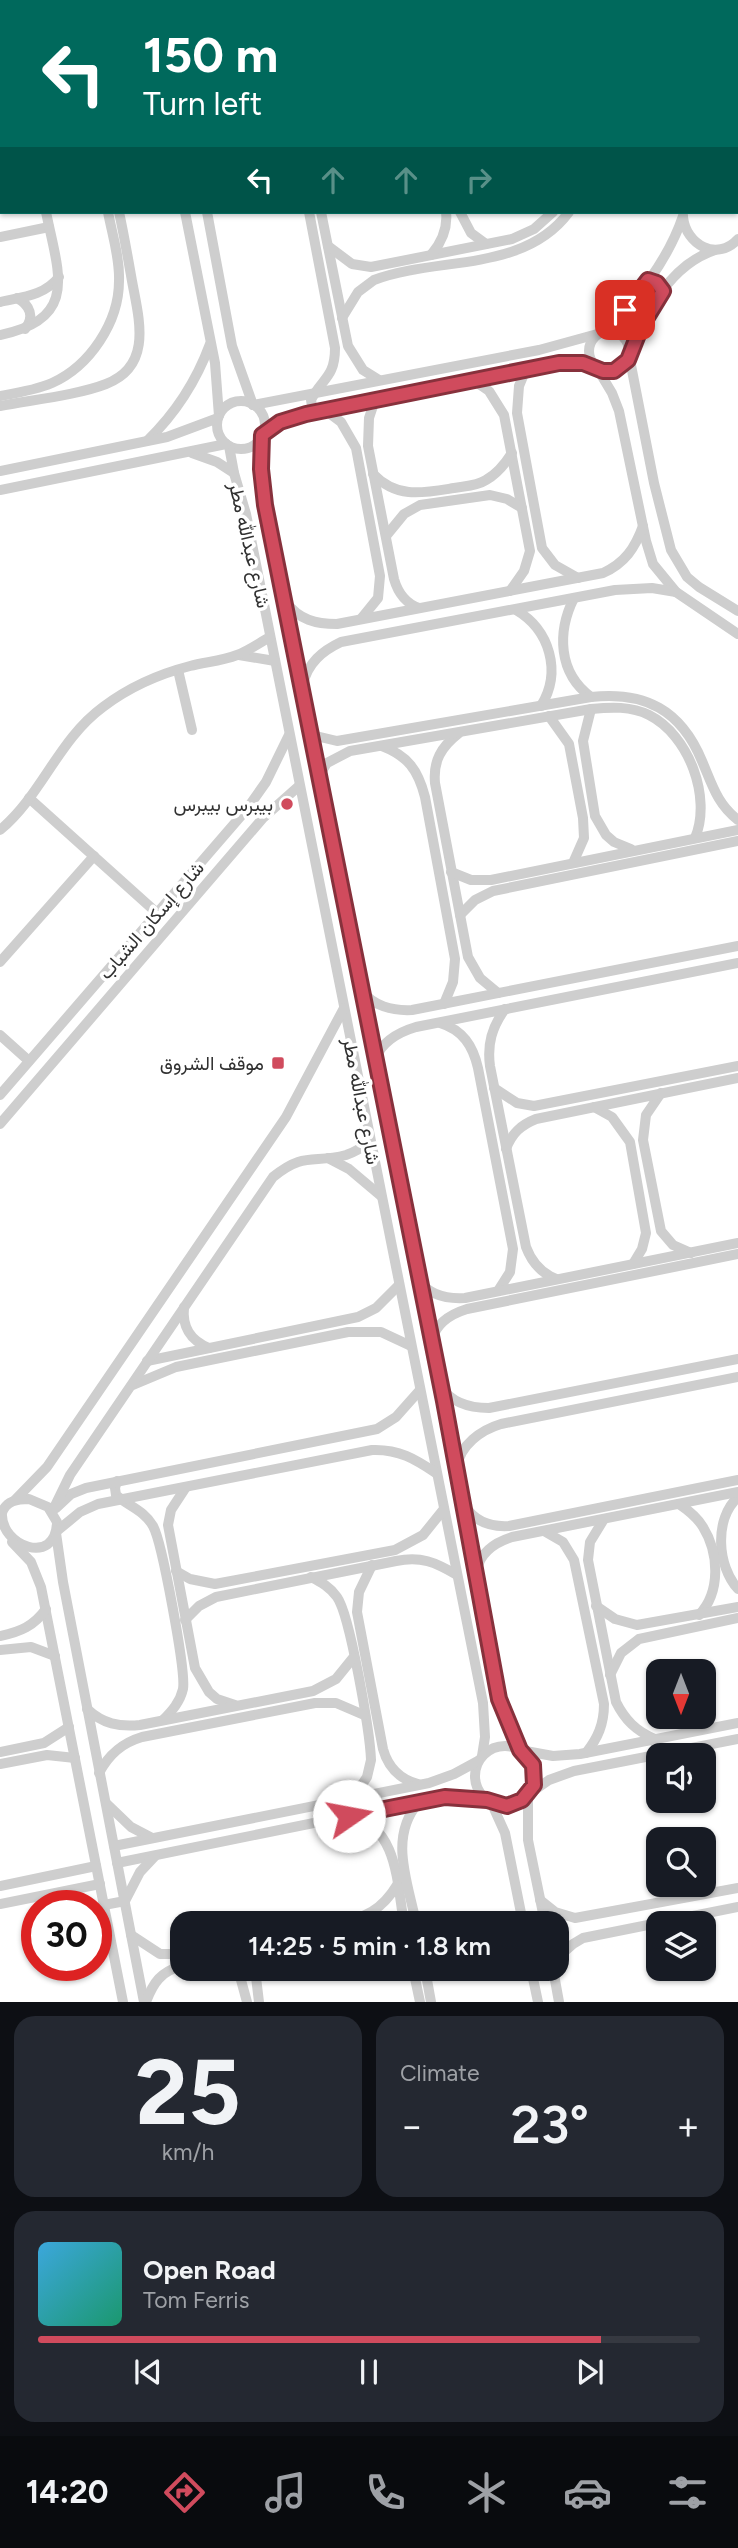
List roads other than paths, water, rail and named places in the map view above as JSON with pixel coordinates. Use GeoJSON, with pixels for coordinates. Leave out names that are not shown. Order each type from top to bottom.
{"type":"FeatureCollection","features":[{"type":"Feature","properties":{"kind":"street"},"geometry":{"type":"LineString","coordinates":[[738,32],[738,43]]}},
{"type":"Feature","properties":{"kind":"street"},"geometry":{"type":"LineString","coordinates":[[0,335],[25,329],[44,317],[56,299],[59,277],[46,214]]}},
{"type":"Feature","properties":{"kind":"street"},"geometry":{"type":"LineString","coordinates":[[0,396],[53,383],[79,365],[100,341],[113,315],[119,289],[118,262],[108,214]]}},
{"type":"Feature","properties":{"kind":"street"},"geometry":{"type":"LineString","coordinates":[[0,406],[107,384],[127,370],[134,360],[139,349],[141,325],[119,214]]}},
{"type":"Feature","properties":{"kind":"street"},"geometry":{"type":"LineString","coordinates":[[185,214],[211,346],[218,432],[227,445]]}},
{"type":"Feature","properties":{"kind":"street"},"geometry":{"type":"LineString","coordinates":[[206,214],[232,346],[253,405],[263,418],[263,435]]}},
{"type":"Feature","properties":{"kind":"street"},"geometry":{"type":"LineString","coordinates":[[309,214],[335,348],[329,377],[310,403],[314,409],[322,410],[341,422],[356,448],[380,582],[378,598],[361,619]]}},
{"type":"Feature","properties":{"kind":"street"},"geometry":{"type":"LineString","coordinates":[[321,214],[348,346],[363,370],[379,380]]}},
{"type":"Feature","properties":{"kind":"street"},"geometry":{"type":"LineString","coordinates":[[432,255],[442,239],[446,214]]}},
{"type":"Feature","properties":{"kind":"street"},"geometry":{"type":"LineString","coordinates":[[461,214],[471,233],[486,244]]}},
{"type":"Feature","properties":{"kind":"street"},"geometry":{"type":"LineString","coordinates":[[342,318],[358,292],[382,271],[432,255],[523,235],[552,214]]}},
{"type":"Feature","properties":{"kind":"street"},"geometry":{"type":"LineString","coordinates":[[683,214],[684,227],[695,244],[720,249],[738,239]]}},
{"type":"Feature","properties":{"kind":"street"},"geometry":{"type":"LineString","coordinates":[[683,214],[674,239],[648,280],[619,317],[595,337],[589,348],[591,361],[612,393],[621,420],[653,564],[676,592],[738,634]]}},
{"type":"Feature","properties":{"kind":"street"},"geometry":{"type":"LineString","coordinates":[[328,246],[352,264],[382,271],[516,251],[541,239],[565,216]]}},
{"type":"Feature","properties":{"kind":"street"},"geometry":{"type":"LineString","coordinates":[[0,236],[49,227]]}},
{"type":"Feature","properties":{"kind":"street"},"geometry":{"type":"LineString","coordinates":[[0,490],[227,445],[245,449],[256,444],[280,422],[322,410],[526,369],[571,362],[614,371],[624,365],[641,327],[663,291],[683,266],[702,254],[738,246]]}},
{"type":"Feature","properties":{"kind":"street"},"geometry":{"type":"LineString","coordinates":[[0,302],[43,291],[59,277]]}},
{"type":"Feature","properties":{"kind":"street"},"geometry":{"type":"LineString","coordinates":[[648,280],[657,283],[663,291]]}},
{"type":"Feature","properties":{"kind":"street"},"geometry":{"type":"LineString","coordinates":[[17,298],[28,306],[31,312],[29,324],[25,329]]}},
{"type":"Feature","properties":{"kind":"street"},"geometry":{"type":"LineString","coordinates":[[0,471],[167,437],[218,417],[226,407],[236,402],[253,405],[539,350],[609,331],[626,340],[666,535],[678,564],[699,587],[738,611]]}},
{"type":"Feature","properties":{"kind":"street"},"geometry":{"type":"LineString","coordinates":[[211,346],[226,352],[232,346]]}},
{"type":"Feature","properties":{"kind":"street"},"geometry":{"type":"LineString","coordinates":[[145,442],[169,417],[189,389],[211,346]]}},
{"type":"Feature","properties":{"kind":"street"},"geometry":{"type":"LineString","coordinates":[[335,348],[348,346]]}},
{"type":"Feature","properties":{"kind":"street"},"geometry":{"type":"LineString","coordinates":[[539,350],[544,355],[543,366]]}},
{"type":"Feature","properties":{"kind":"street"},"geometry":{"type":"LineString","coordinates":[[526,369],[519,386],[517,413],[542,548],[555,565],[578,578]]}},
{"type":"Feature","properties":{"kind":"street"},"geometry":{"type":"LineString","coordinates":[[473,380],[496,398],[504,415],[530,551],[524,571],[510,591]]}},
{"type":"Feature","properties":{"kind":"street"},"geometry":{"type":"LineString","coordinates":[[375,400],[369,418],[368,446],[394,579],[405,601],[419,608]]}},
{"type":"Feature","properties":{"kind":"street"},"geometry":{"type":"LineString","coordinates":[[504,415],[511,411],[517,413]]}},
{"type":"Feature","properties":{"kind":"street"},"geometry":{"type":"LineString","coordinates":[[621,420],[630,414],[641,415]]}},
{"type":"Feature","properties":{"kind":"street","name":"شارع عبدالله مطر"},"geometry":{"type":"LineString","coordinates":[[263,435],[261,469],[265,505],[432,1342],[499,1699],[520,1750]]}},
{"type":"Feature","properties":{"kind":"street"},"geometry":{"type":"LineString","coordinates":[[167,437],[177,444],[176,451],[171,456]]}},
{"type":"Feature","properties":{"kind":"street","name":"شارع عبدالله مطر"},"geometry":{"type":"LineString","coordinates":[[227,445],[245,510],[483,1703],[485,1737],[480,1759]]}},
{"type":"Feature","properties":{"kind":"street"},"geometry":{"type":"LineString","coordinates":[[356,448],[360,445],[368,446]]}},
{"type":"Feature","properties":{"kind":"street"},"geometry":{"type":"LineString","coordinates":[[189,453],[218,462],[234,473]]}},
{"type":"Feature","properties":{"kind":"street"},"geometry":{"type":"LineString","coordinates":[[386,536],[419,499],[480,483],[495,474],[512,453]]}},
{"type":"Feature","properties":{"kind":"street"},"geometry":{"type":"LineString","coordinates":[[373,474],[388,487],[419,499],[499,496],[522,508]]}},
{"type":"Feature","properties":{"kind":"street"},"geometry":{"type":"LineString","coordinates":[[635,486],[654,482]]}},
{"type":"Feature","properties":{"kind":"street"},"geometry":{"type":"LineString","coordinates":[[480,483],[484,489],[481,496]]}},
{"type":"Feature","properties":{"kind":"street"},"geometry":{"type":"LineString","coordinates":[[245,510],[254,503],[265,505]]}},
{"type":"Feature","properties":{"kind":"street"},"geometry":{"type":"LineString","coordinates":[[285,600],[301,617],[312,622],[337,624],[578,578],[610,570],[628,556],[643,526]]}},
{"type":"Feature","properties":{"kind":"street"},"geometry":{"type":"LineString","coordinates":[[530,551],[536,554],[542,548]]}},
{"type":"Feature","properties":{"kind":"street"},"geometry":{"type":"LineString","coordinates":[[610,570],[618,581],[615,590]]}},
{"type":"Feature","properties":{"kind":"street"},"geometry":{"type":"LineString","coordinates":[[380,582],[388,584],[394,579]]}},
{"type":"Feature","properties":{"kind":"street"},"geometry":{"type":"LineString","coordinates":[[302,686],[311,664],[330,647],[341,642],[615,590],[652,588],[676,592]]}},
{"type":"Feature","properties":{"kind":"street"},"geometry":{"type":"LineString","coordinates":[[574,598],[563,624],[563,652],[570,674],[591,697]]}},
{"type":"Feature","properties":{"kind":"street"},"geometry":{"type":"LineString","coordinates":[[468,599],[472,617]]}},
{"type":"Feature","properties":{"kind":"street"},"geometry":{"type":"LineString","coordinates":[[717,619],[726,604]]}},
{"type":"Feature","properties":{"kind":"street"},"geometry":{"type":"LineString","coordinates":[[516,610],[535,624],[542,633],[550,654],[551,684],[541,706]]}},
{"type":"Feature","properties":{"kind":"street"},"geometry":{"type":"LineString","coordinates":[[337,624],[336,635],[341,642]]}},
{"type":"Feature","properties":{"kind":"street"},"geometry":{"type":"LineString","coordinates":[[0,830],[29,798],[62,747],[91,716],[126,692],[178,670],[239,655],[270,637]]}},
{"type":"Feature","properties":{"kind":"street"},"geometry":{"type":"LineString","coordinates":[[550,654],[563,652]]}},
{"type":"Feature","properties":{"kind":"street"},"geometry":{"type":"LineString","coordinates":[[239,655],[275,662]]}},
{"type":"Feature","properties":{"kind":"street"},"geometry":{"type":"LineString","coordinates":[[178,670],[192,730]]}},
{"type":"Feature","properties":{"kind":"street"},"geometry":{"type":"LineString","coordinates":[[319,776],[321,769],[349,745],[591,697],[654,704],[678,721],[695,745],[722,805],[738,820]]}},
{"type":"Feature","properties":{"kind":"street"},"geometry":{"type":"LineString","coordinates":[[310,730],[326,740],[349,745],[382,746],[625,702],[670,730],[684,752],[698,788],[702,808],[695,838]]}},
{"type":"Feature","properties":{"kind":"street"},"geometry":{"type":"LineString","coordinates":[[520,709],[523,721]]}},
{"type":"Feature","properties":{"kind":"street"},"geometry":{"type":"LineString","coordinates":[[573,863],[584,838],[589,817],[578,753],[591,709]]}},
{"type":"Feature","properties":{"kind":"street"},"geometry":{"type":"LineString","coordinates":[[549,716],[578,753]]}},
{"type":"Feature","properties":{"kind":"street"},"geometry":{"type":"LineString","coordinates":[[461,732],[446,745],[435,763],[431,796],[459,946],[480,978],[498,993]]}},
{"type":"Feature","properties":{"kind":"street","name":"شارع إسكان الشباب"},"geometry":{"type":"LineString","coordinates":[[0,1095],[257,796],[289,735]]}},
{"type":"Feature","properties":{"kind":"street"},"geometry":{"type":"LineString","coordinates":[[382,746],[404,756],[412,764],[431,796],[452,872],[460,915],[459,946],[453,982],[444,1004]]}},
{"type":"Feature","properties":{"kind":"street"},"geometry":{"type":"LineString","coordinates":[[698,788],[711,784]]}},
{"type":"Feature","properties":{"kind":"street","name":"شارع إسكان الشباب"},"geometry":{"type":"LineString","coordinates":[[0,1124],[219,869],[274,807],[299,786]]}},
{"type":"Feature","properties":{"kind":"street"},"geometry":{"type":"LineString","coordinates":[[29,798],[157,913]]}},
{"type":"Feature","properties":{"kind":"street"},"geometry":{"type":"LineString","coordinates":[[589,817],[614,842],[634,850]]}},
{"type":"Feature","properties":{"kind":"street"},"geometry":{"type":"LineString","coordinates":[[460,915],[492,885],[573,863],[738,830]]}},
{"type":"Feature","properties":{"kind":"street"},"geometry":{"type":"LineString","coordinates":[[310,841],[331,837]]}},
{"type":"Feature","properties":{"kind":"street"},"geometry":{"type":"LineString","coordinates":[[452,872],[492,885],[738,841]]}},
{"type":"Feature","properties":{"kind":"street"},"geometry":{"type":"LineString","coordinates":[[0,962],[94,856]]}},
{"type":"Feature","properties":{"kind":"street"},"geometry":{"type":"LineString","coordinates":[[205,857],[219,869]]}},
{"type":"Feature","properties":{"kind":"street"},"geometry":{"type":"LineString","coordinates":[[361,988],[366,996],[384,1007],[405,1011],[738,946]]}},
{"type":"Feature","properties":{"kind":"street"},"geometry":{"type":"LineString","coordinates":[[375,1059],[385,1044],[409,1029],[738,963]]}},
{"type":"Feature","properties":{"kind":"street"},"geometry":{"type":"LineString","coordinates":[[627,968],[631,984]]}},
{"type":"Feature","properties":{"kind":"street"},"geometry":{"type":"LineString","coordinates":[[101,1890],[41,1587],[31,1562],[6,1538],[0,1517],[2,1511],[47,1467],[258,1159],[305,1084],[344,1008]]}},
{"type":"Feature","properties":{"kind":"street"},"geometry":{"type":"LineString","coordinates":[[505,1009],[493,1030],[488,1054],[494,1088],[526,1247],[529,1256],[540,1270],[556,1279]]}},
{"type":"Feature","properties":{"kind":"street"},"geometry":{"type":"LineString","coordinates":[[405,1011],[403,1021],[409,1029]]}},
{"type":"Feature","properties":{"kind":"street"},"geometry":{"type":"LineString","coordinates":[[437,1023],[457,1031],[465,1038],[475,1056],[513,1249],[510,1272],[498,1291]]}},
{"type":"Feature","properties":{"kind":"street"},"geometry":{"type":"LineString","coordinates":[[0,1035],[29,1061]]}},
{"type":"Feature","properties":{"kind":"street"},"geometry":{"type":"LineString","coordinates":[[475,1056],[481,1052],[488,1054]]}},
{"type":"Feature","properties":{"kind":"street"},"geometry":{"type":"LineString","coordinates":[[506,1149],[517,1130],[536,1119],[660,1093],[678,1084],[738,1066]]}},
{"type":"Feature","properties":{"kind":"street"},"geometry":{"type":"LineString","coordinates":[[494,1088],[517,1103],[534,1106],[678,1084],[735,1080]]}},
{"type":"Feature","properties":{"kind":"street"},"geometry":{"type":"LineString","coordinates":[[660,1093],[646,1115],[643,1140],[662,1231],[673,1245],[691,1253]]}},
{"type":"Feature","properties":{"kind":"street"},"geometry":{"type":"LineString","coordinates":[[534,1106],[533,1114],[536,1119]]}},
{"type":"Feature","properties":{"kind":"street"},"geometry":{"type":"LineString","coordinates":[[594,1107],[612,1117],[630,1142],[646,1224],[645,1241],[632,1268]]}},
{"type":"Feature","properties":{"kind":"street"},"geometry":{"type":"LineString","coordinates":[[630,1142],[638,1138],[643,1140]]}},
{"type":"Feature","properties":{"kind":"street"},"geometry":{"type":"LineString","coordinates":[[53,1512],[65,1484],[273,1177],[297,1161],[347,1155],[370,1141]]}},
{"type":"Feature","properties":{"kind":"street"},"geometry":{"type":"LineString","coordinates":[[325,1157],[349,1169],[381,1196]]}},
{"type":"Feature","properties":{"kind":"street"},"geometry":{"type":"LineString","coordinates":[[646,1224],[653,1226],[659,1222]]}},
{"type":"Feature","properties":{"kind":"street"},"geometry":{"type":"LineString","coordinates":[[389,1237],[410,1234]]}},
{"type":"Feature","properties":{"kind":"street"},"geometry":{"type":"LineString","coordinates":[[419,1279],[424,1287],[433,1293],[466,1303],[632,1268],[738,1242]]}},
{"type":"Feature","properties":{"kind":"street"},"geometry":{"type":"LineString","coordinates":[[513,1249],[519,1251],[526,1247]]}},
{"type":"Feature","properties":{"kind":"street"},"geometry":{"type":"LineString","coordinates":[[432,1342],[440,1325],[466,1303],[498,1291],[556,1279],[738,1254]]}},
{"type":"Feature","properties":{"kind":"street"},"geometry":{"type":"LineString","coordinates":[[131,1386],[209,1348],[358,1317],[376,1308],[399,1285]]}},
{"type":"Feature","properties":{"kind":"street"},"geometry":{"type":"LineString","coordinates":[[184,1307],[186,1328],[191,1337],[209,1348]]}},
{"type":"Feature","properties":{"kind":"street"},"geometry":{"type":"LineString","coordinates":[[358,1317],[363,1322],[359,1330]]}},
{"type":"Feature","properties":{"kind":"street"},"geometry":{"type":"LineString","coordinates":[[147,1361],[188,1358],[359,1330],[380,1332],[411,1346]]}},
{"type":"Feature","properties":{"kind":"street"},"geometry":{"type":"LineString","coordinates":[[440,1386],[456,1401],[489,1408],[738,1359]]}},
{"type":"Feature","properties":{"kind":"street"},"geometry":{"type":"LineString","coordinates":[[660,1375],[664,1392]]}},
{"type":"Feature","properties":{"kind":"street"},"geometry":{"type":"LineString","coordinates":[[6,1538],[27,1548],[42,1547],[72,1518],[89,1508],[122,1499],[380,1450],[410,1456],[437,1475],[457,1471],[458,1459],[464,1449],[472,1439],[493,1426],[738,1377]]}},
{"type":"Feature","properties":{"kind":"street"},"geometry":{"type":"LineString","coordinates":[[53,1512],[71,1494],[86,1488],[377,1429],[396,1417],[420,1390]]}},
{"type":"Feature","properties":{"kind":"street"},"geometry":{"type":"LineString","coordinates":[[489,1408],[488,1418],[493,1426]]}},
{"type":"Feature","properties":{"kind":"street"},"geometry":{"type":"LineString","coordinates":[[377,1429],[384,1439],[380,1450]]}},
{"type":"Feature","properties":{"kind":"street"},"geometry":{"type":"LineString","coordinates":[[476,1572],[477,1564],[488,1550],[511,1531],[738,1480]]}},
{"type":"Feature","properties":{"kind":"street"},"geometry":{"type":"LineString","coordinates":[[117,1482],[115,1492],[146,1516],[164,1541],[176,1570],[185,1620],[189,1669],[179,1701],[163,1720]]}},
{"type":"Feature","properties":{"kind":"street"},"geometry":{"type":"LineString","coordinates":[[186,1487],[169,1518],[164,1541],[189,1669],[209,1692],[227,1704],[237,1706]]}},
{"type":"Feature","properties":{"kind":"street"},"geometry":{"type":"LineString","coordinates":[[463,1503],[469,1512],[484,1522],[511,1531],[544,1531],[738,1494]]}},
{"type":"Feature","properties":{"kind":"street"},"geometry":{"type":"LineString","coordinates":[[738,1494],[722,1522],[721,1535],[729,1574],[738,1589]]}},
{"type":"Feature","properties":{"kind":"street"},"geometry":{"type":"LineString","coordinates":[[0,1504],[36,1500],[53,1512],[57,1522],[60,1570],[145,2002]]}},
{"type":"Feature","properties":{"kind":"street"},"geometry":{"type":"LineString","coordinates":[[679,1504],[697,1519],[708,1538],[715,1577],[711,1598],[699,1615]]}},
{"type":"Feature","properties":{"kind":"street"},"geometry":{"type":"LineString","coordinates":[[176,1570],[198,1582],[224,1588],[312,1577],[372,1565],[396,1555],[423,1535],[444,1509]]}},
{"type":"Feature","properties":{"kind":"street"},"geometry":{"type":"LineString","coordinates":[[586,1753],[598,1736],[604,1704],[583,1570],[590,1542],[604,1519]]}},
{"type":"Feature","properties":{"kind":"street"},"geometry":{"type":"LineString","coordinates":[[544,1531],[563,1542],[583,1570],[596,1606],[616,1702],[635,1729],[655,1740]]}},
{"type":"Feature","properties":{"kind":"street"},"geometry":{"type":"LineString","coordinates":[[708,1538],[713,1534],[721,1535]]}},
{"type":"Feature","properties":{"kind":"street"},"geometry":{"type":"LineString","coordinates":[[185,1620],[224,1588],[396,1555],[440,1564],[457,1575]]}},
{"type":"Feature","properties":{"kind":"street"},"geometry":{"type":"LineString","coordinates":[[372,1565],[362,1582],[357,1602],[383,1749],[396,1773],[412,1783],[434,1785],[437,1790],[432,1799]]}},
{"type":"Feature","properties":{"kind":"street"},"geometry":{"type":"LineString","coordinates":[[715,1577],[721,1579],[729,1574]]}},
{"type":"Feature","properties":{"kind":"street"},"geometry":{"type":"LineString","coordinates":[[312,1577],[336,1595],[344,1614],[364,1715],[370,1751],[367,1777],[353,1798]]}},
{"type":"Feature","properties":{"kind":"street"},"geometry":{"type":"LineString","coordinates":[[596,1606],[615,1619],[649,1630],[738,1618]]}},
{"type":"Feature","properties":{"kind":"street"},"geometry":{"type":"LineString","coordinates":[[610,1675],[615,1663],[629,1645],[649,1630],[738,1606]]}},
{"type":"Feature","properties":{"kind":"street"},"geometry":{"type":"LineString","coordinates":[[344,1614],[350,1608],[358,1612]]}},
{"type":"Feature","properties":{"kind":"street"},"geometry":{"type":"LineString","coordinates":[[0,1636],[26,1629],[46,1609]]}},
{"type":"Feature","properties":{"kind":"street"},"geometry":{"type":"LineString","coordinates":[[0,1650],[31,1647],[55,1656]]}},
{"type":"Feature","properties":{"kind":"street"},"geometry":{"type":"LineString","coordinates":[[87,1709],[95,1716],[116,1725],[140,1725],[313,1690],[336,1679],[353,1658]]}},
{"type":"Feature","properties":{"kind":"street"},"geometry":{"type":"LineString","coordinates":[[313,1690],[319,1695],[315,1703]]}},
{"type":"Feature","properties":{"kind":"street"},"geometry":{"type":"LineString","coordinates":[[483,1703],[486,1706],[494,1706],[499,1699]]}},
{"type":"Feature","properties":{"kind":"street"},"geometry":{"type":"LineString","coordinates":[[604,1704],[611,1705],[616,1702]]}},
{"type":"Feature","properties":{"kind":"street"},"geometry":{"type":"LineString","coordinates":[[99,1773],[112,1754],[131,1740],[142,1737],[315,1703],[336,1703],[364,1715]]}},
{"type":"Feature","properties":{"kind":"street"},"geometry":{"type":"LineString","coordinates":[[716,1727],[738,1723]]}},
{"type":"Feature","properties":{"kind":"street"},"geometry":{"type":"LineString","coordinates":[[140,1725],[142,1737]]}},
{"type":"Feature","properties":{"kind":"street"},"geometry":{"type":"LineString","coordinates":[[0,1752],[44,1744],[69,1727]]}},
{"type":"Feature","properties":{"kind":"street"},"geometry":{"type":"LineString","coordinates":[[91,1838],[152,1838],[425,1784],[454,1774],[495,1747],[512,1746],[538,1755],[570,1755],[707,1729]]}},
{"type":"Feature","properties":{"kind":"street"},"geometry":{"type":"LineString","coordinates":[[712,1729],[716,1743],[738,1739]]}},
{"type":"Feature","properties":{"kind":"street"},"geometry":{"type":"LineString","coordinates":[[370,1751],[377,1756],[383,1749]]}},
{"type":"Feature","properties":{"kind":"street"},"geometry":{"type":"LineString","coordinates":[[520,1750],[533,1765],[535,1775],[528,1794],[528,1840],[542,1911]]}},
{"type":"Feature","properties":{"kind":"street"},"geometry":{"type":"LineString","coordinates":[[0,1764],[47,1755],[75,1758]]}},
{"type":"Feature","properties":{"kind":"street"},"geometry":{"type":"LineString","coordinates":[[570,1755],[567,1763],[574,1771]]}},
{"type":"Feature","properties":{"kind":"street"},"geometry":{"type":"LineString","coordinates":[[117,1863],[432,1799],[459,1797],[507,1806],[515,1804],[549,1780],[574,1771],[646,1757]]}},
{"type":"Feature","properties":{"kind":"street"},"geometry":{"type":"LineString","coordinates":[[480,1759],[475,1769],[477,1786],[502,1823],[521,1911]]}},
{"type":"Feature","properties":{"kind":"street"},"geometry":{"type":"LineString","coordinates":[[105,1801],[131,1827],[152,1838]]}},
{"type":"Feature","properties":{"kind":"street"},"geometry":{"type":"LineString","coordinates":[[414,1911],[401,1842],[406,1820],[419,1802]]}},
{"type":"Feature","properties":{"kind":"street"},"geometry":{"type":"LineString","coordinates":[[349,1816],[373,1825],[388,1844],[402,1911]]}},
{"type":"Feature","properties":{"kind":"street"},"geometry":{"type":"LineString","coordinates":[[169,1835],[172,1852]]}},
{"type":"Feature","properties":{"kind":"street"},"geometry":{"type":"LineString","coordinates":[[508,1844],[516,1836],[528,1840]]}},
{"type":"Feature","properties":{"kind":"street"},"geometry":{"type":"LineString","coordinates":[[388,1844],[401,1842]]}},
{"type":"Feature","properties":{"kind":"street"},"geometry":{"type":"LineString","coordinates":[[125,1901],[140,1872],[155,1856]]}},
{"type":"Feature","properties":{"kind":"street"},"geometry":{"type":"LineString","coordinates":[[0,1886],[96,1866]]}},
{"type":"Feature","properties":{"kind":"street"},"geometry":{"type":"LineString","coordinates":[[0,1904],[100,1884]]}},
{"type":"Feature","properties":{"kind":"street"},"geometry":{"type":"LineString","coordinates":[[375,1911],[397,1885]]}},
{"type":"Feature","properties":{"kind":"street"},"geometry":{"type":"LineString","coordinates":[[540,1900],[555,1912],[575,1917],[738,1888]]}},
{"type":"Feature","properties":{"kind":"street"},"geometry":{"type":"LineString","coordinates":[[112,1903],[125,1901]]}},
{"type":"Feature","properties":{"kind":"street"},"geometry":{"type":"LineString","coordinates":[[569,1948],[583,1938],[738,1907]]}},
{"type":"Feature","properties":{"kind":"street"},"geometry":{"type":"LineString","coordinates":[[620,1911],[617,1921],[623,1929]]}},
{"type":"Feature","properties":{"kind":"street"},"geometry":{"type":"LineString","coordinates":[[131,1936],[154,1951],[170,1957]]}},
{"type":"Feature","properties":{"kind":"street"},"geometry":{"type":"LineString","coordinates":[[112,1946],[123,2002]]}},
{"type":"Feature","properties":{"kind":"street"},"geometry":{"type":"LineString","coordinates":[[145,2002],[150,1989],[170,1968]]}},
{"type":"Feature","properties":{"kind":"street"},"geometry":{"type":"LineString","coordinates":[[245,1981],[259,2002]]}},
{"type":"Feature","properties":{"kind":"street"},"geometry":{"type":"LineString","coordinates":[[247,2002],[252,1981]]}},
{"type":"Feature","properties":{"kind":"street"},"geometry":{"type":"LineString","coordinates":[[416,1981],[420,2002]]}},
{"type":"Feature","properties":{"kind":"street"},"geometry":{"type":"LineString","coordinates":[[427,1981],[431,2002]]}},
{"type":"Feature","properties":{"kind":"street"},"geometry":{"type":"LineString","coordinates":[[533,1981],[538,2002]]}},
{"type":"Feature","properties":{"kind":"street"},"geometry":{"type":"LineString","coordinates":[[534,1986],[548,1989],[551,1981]]}},
{"type":"Feature","properties":{"kind":"street"},"geometry":{"type":"LineString","coordinates":[[556,1981],[559,2002]]}},
{"type":"Feature","properties":{"kind":"place","name":"بيبرس بيبرس"},"geometry":{"type":"Point","coordinates":[287,804]}},
{"type":"Feature","properties":{"kind":"place","name":"موقف الشروق"},"geometry":{"type":"Point","coordinates":[278,1063]}}]}
